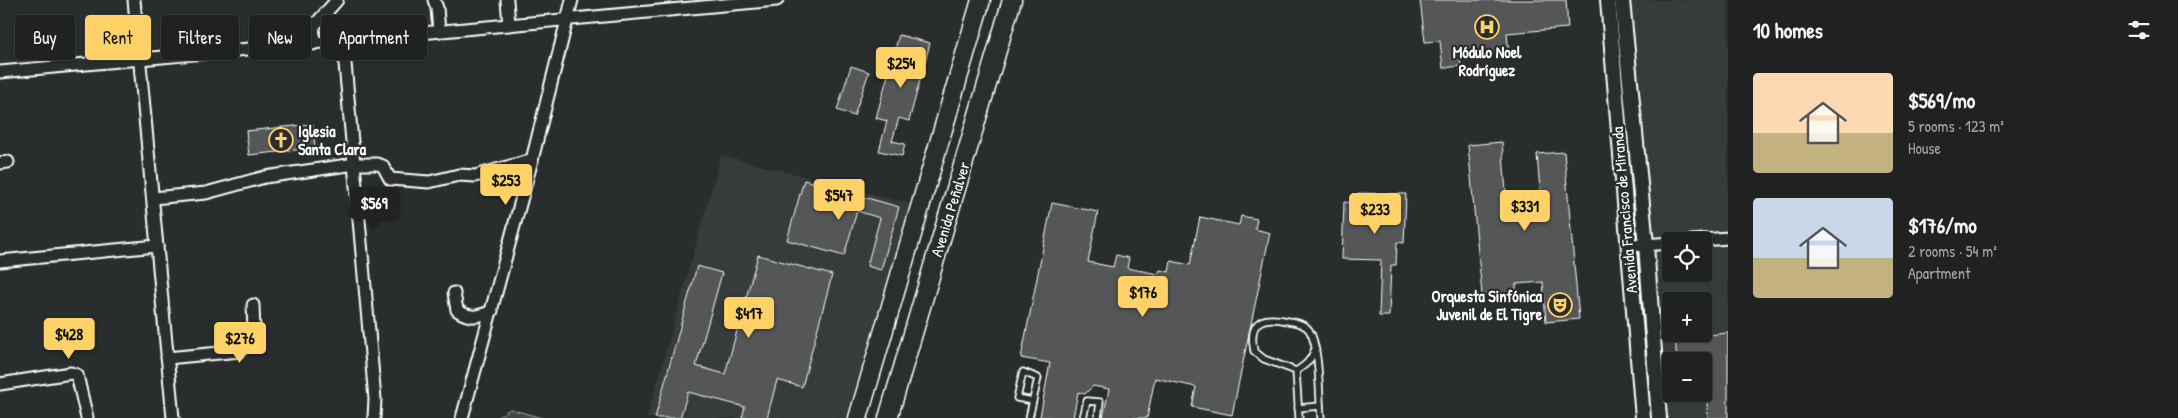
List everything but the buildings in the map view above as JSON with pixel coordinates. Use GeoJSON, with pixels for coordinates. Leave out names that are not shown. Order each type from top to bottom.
{"type":"FeatureCollection","features":[{"type":"Feature","properties":{"kind":"main road","name":"Avenida Peñalver"},"geometry":{"type":"LineString","coordinates":[[858,418],[981,0]]}},
{"type":"Feature","properties":{"kind":"main road","name":"Avenida Peñalver"},"geometry":{"type":"LineString","coordinates":[[888,418],[1012,0]]}},
{"type":"Feature","properties":{"kind":"street"},"geometry":{"type":"LineString","coordinates":[[134,0],[135,15]]}},
{"type":"Feature","properties":{"kind":"street"},"geometry":{"type":"LineString","coordinates":[[313,44],[314,26],[337,0]]}},
{"type":"Feature","properties":{"kind":"street"},"geometry":{"type":"LineString","coordinates":[[434,0],[437,8],[439,31]]}},
{"type":"Feature","properties":{"kind":"street"},"geometry":{"type":"LineString","coordinates":[[507,0],[509,25]]}},
{"type":"Feature","properties":{"kind":"street"},"geometry":{"type":"LineString","coordinates":[[462,418],[532,160],[572,0]]}},
{"type":"Feature","properties":{"kind":"street"},"geometry":{"type":"LineString","coordinates":[[427,32],[777,0]]}},
{"type":"Feature","properties":{"kind":"street","name":"Avenida Francisco de Miranda"},"geometry":{"type":"LineString","coordinates":[[1608,0],[1643,418]]}},
{"type":"Feature","properties":{"kind":"street","name":"Avenida Francisco de Miranda"},"geometry":{"type":"LineString","coordinates":[[1622,0],[1646,245],[1659,418]]}},
{"type":"Feature","properties":{"kind":"street"},"geometry":{"type":"LineString","coordinates":[[151,57],[321,43]]}},
{"type":"Feature","properties":{"kind":"street"},"geometry":{"type":"LineString","coordinates":[[0,72],[119,60]]}},
{"type":"Feature","properties":{"kind":"street"},"geometry":{"type":"LineString","coordinates":[[139,60],[172,418]]}},
{"type":"Feature","properties":{"kind":"street"},"geometry":{"type":"LineString","coordinates":[[345,60],[375,400],[374,418]]}},
{"type":"Feature","properties":{"kind":"street"},"geometry":{"type":"LineString","coordinates":[[152,198],[206,193],[265,177],[355,164],[377,164],[383,166],[390,179],[429,182],[459,175],[475,176],[532,160]]}},
{"type":"Feature","properties":{"kind":"street"},"geometry":{"type":"LineString","coordinates":[[1712,239],[1728,238]]}},
{"type":"Feature","properties":{"kind":"street"},"geometry":{"type":"LineString","coordinates":[[1630,246],[1662,244]]}},
{"type":"Feature","properties":{"kind":"street"},"geometry":{"type":"LineString","coordinates":[[0,261],[157,246]]}},
{"type":"Feature","properties":{"kind":"street"},"geometry":{"type":"LineString","coordinates":[[454,292],[457,310],[466,316],[477,317],[492,311]]}},
{"type":"Feature","properties":{"kind":"street"},"geometry":{"type":"LineString","coordinates":[[167,358],[240,351],[254,333],[253,305]]}},
{"type":"Feature","properties":{"kind":"street"},"geometry":{"type":"LineString","coordinates":[[0,384],[70,373],[77,374],[87,418]]}},
{"type":"Feature","properties":{"kind":"lane"},"geometry":{"type":"LineString","coordinates":[[1296,371],[1264,359],[1254,351],[1252,340],[1256,325],[1264,318],[1270,317],[1302,324],[1309,330],[1315,347],[1321,418]]}},
{"type":"Feature","properties":{"kind":"lane"},"geometry":{"type":"LineString","coordinates":[[1296,371],[1312,357],[1315,347]]}},
{"type":"Feature","properties":{"kind":"lane"},"geometry":{"type":"LineString","coordinates":[[1296,371],[1299,418]]}},
{"type":"Feature","properties":{"kind":"lane"},"geometry":{"type":"LineString","coordinates":[[1029,418],[1033,401],[1038,378],[1023,372],[1017,398],[1033,401]]}},
{"type":"Feature","properties":{"kind":"lane"},"geometry":{"type":"LineString","coordinates":[[1083,418],[1087,401],[1100,402],[1098,418]]}},
{"type":"Feature","properties":{"kind":"lane"},"geometry":{"type":"LineString","coordinates":[[1298,408],[1320,406]]}},
{"type":"Feature","properties":{"kind":"shaded area"},"geometry":{"type":"Polygon","coordinates":[[[1615,0],[1728,0],[1728,418],[1650,418],[1615,0]]]}},
{"type":"Feature","properties":{"kind":"shaded area"},"geometry":{"type":"Polygon","coordinates":[[[721,155],[911,204],[846,418],[647,418],[721,155]]]}},
{"type":"Feature","properties":{"kind":"shaded area"},"geometry":{"type":"Polygon","coordinates":[[[510,409],[542,418],[496,418],[510,409]]]}},
{"type":"Feature","properties":{"kind":"place","name":"Módulo Noel Rodríguez"},"geometry":{"type":"Point","coordinates":[1487,27]}},
{"type":"Feature","properties":{"kind":"place","name":"Iglesia Santa Clara"},"geometry":{"type":"Point","coordinates":[281,140]}},
{"type":"Feature","properties":{"kind":"place","name":"Orquesta Sinfónica Juvenil de El Tigre"},"geometry":{"type":"Point","coordinates":[1560,305]}}]}
